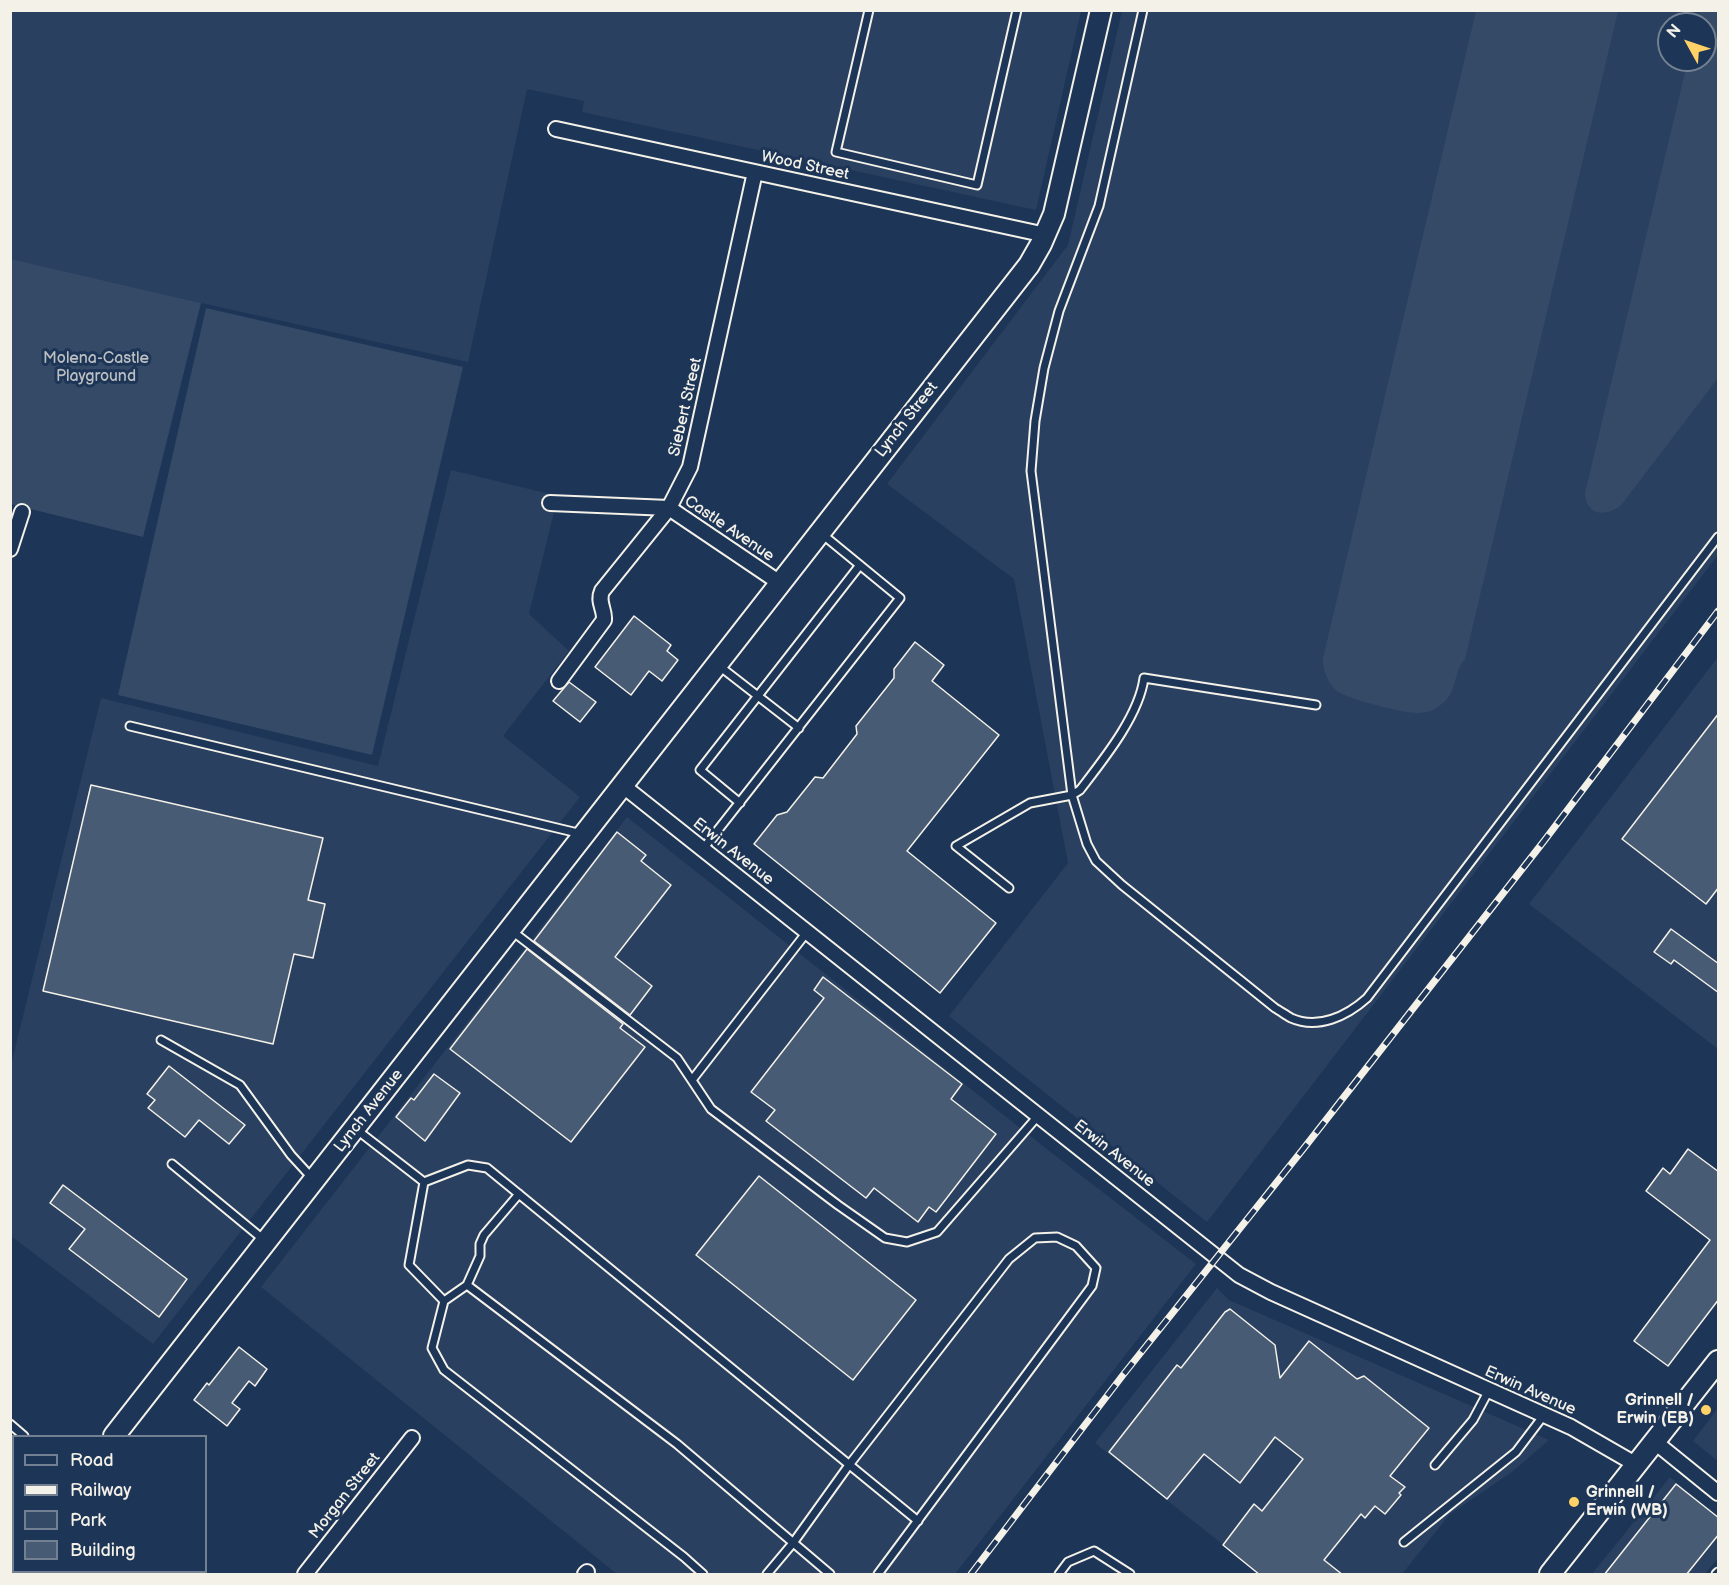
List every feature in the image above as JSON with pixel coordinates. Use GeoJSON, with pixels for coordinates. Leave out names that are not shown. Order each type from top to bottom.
{"type":"FeatureCollection","features":[{"type":"Feature","properties":{"kind":"street","name":"Lynch Street"},"geometry":{"type":"LineString","coordinates":[[622,785],[1029,265],[1046,235],[1054,214],[1101,10]]}},
{"type":"Feature","properties":{"kind":"street","name":"Wood Street"},"geometry":{"type":"LineString","coordinates":[[556,129],[1046,235]]}},
{"type":"Feature","properties":{"kind":"street","name":"Siebert Street"},"geometry":{"type":"LineString","coordinates":[[559,681],[604,620],[599,601],[602,591],[669,508],[690,467],[755,172]]}},
{"type":"Feature","properties":{"kind":"street","name":"Castle Avenue"},"geometry":{"type":"LineString","coordinates":[[550,503],[669,508],[780,583]]}},
{"type":"Feature","properties":{"kind":"street"},"geometry":{"type":"LineString","coordinates":[[10,549],[22,512]]}},
{"type":"Feature","properties":{"kind":"street","name":"Lynch Avenue"},"geometry":{"type":"LineString","coordinates":[[116,1435],[622,785]]}},
{"type":"Feature","properties":{"kind":"street","name":"Erwin Avenue"},"geometry":{"type":"LineString","coordinates":[[622,785],[1239,1275],[1271,1292],[1571,1427],[1637,1465]]}},
{"type":"Feature","properties":{"kind":"street"},"geometry":{"type":"LineString","coordinates":[[1550,1575],[1719,1361]]}},
{"type":"Feature","properties":{"kind":"street","name":"Morgan Street"},"geometry":{"type":"LineString","coordinates":[[305,1575],[412,1438]]}},
{"type":"Feature","properties":{"kind":"street"},"geometry":{"type":"LineString","coordinates":[[1655,1442],[1719,1493]]}},
{"type":"Feature","properties":{"kind":"lane"},"geometry":{"type":"LineString","coordinates":[[869,10],[836,153],[978,185],[1017,10]]}},
{"type":"Feature","properties":{"kind":"lane"},"geometry":{"type":"LineString","coordinates":[[1143,10],[1099,206],[1059,311],[1044,368],[1035,421],[1031,471],[1072,795],[1087,844],[1096,861],[1122,885],[1275,1008],[1294,1019],[1319,1023],[1356,1007],[1367,998],[1719,537]]}},
{"type":"Feature","properties":{"kind":"lane"},"geometry":{"type":"LineString","coordinates":[[703,849],[900,598],[819,532]]}},
{"type":"Feature","properties":{"kind":"lane"},"geometry":{"type":"LineString","coordinates":[[740,803],[700,770],[860,565]]}},
{"type":"Feature","properties":{"kind":"lane"},"geometry":{"type":"LineString","coordinates":[[717,664],[799,728]]}},
{"type":"Feature","properties":{"kind":"lane"},"geometry":{"type":"LineString","coordinates":[[1009,888],[956,846],[1030,803],[1072,795],[1080,790],[1115,743],[1137,704],[1144,678],[1316,705]]}},
{"type":"Feature","properties":{"kind":"lane"},"geometry":{"type":"LineString","coordinates":[[130,726],[584,834]]}},
{"type":"Feature","properties":{"kind":"lane"},"geometry":{"type":"LineString","coordinates":[[510,929],[677,1058],[711,1109],[885,1238],[907,1242],[937,1232],[1038,1116]]}},
{"type":"Feature","properties":{"kind":"lane"},"geometry":{"type":"LineString","coordinates":[[692,1080],[807,932]]}},
{"type":"Feature","properties":{"kind":"lane"},"geometry":{"type":"LineString","coordinates":[[161,1040],[240,1085],[291,1155],[314,1181]]}},
{"type":"Feature","properties":{"kind":"lane"},"geometry":{"type":"LineString","coordinates":[[356,1128],[424,1182]]}},
{"type":"Feature","properties":{"kind":"lane"},"geometry":{"type":"LineString","coordinates":[[172,1164],[266,1241]]}},
{"type":"Feature","properties":{"kind":"lane"},"geometry":{"type":"LineString","coordinates":[[424,1182],[468,1165],[487,1168],[918,1521]]}},
{"type":"Feature","properties":{"kind":"lane"},"geometry":{"type":"LineString","coordinates":[[424,1182],[409,1265],[444,1302]]}},
{"type":"Feature","properties":{"kind":"lane"},"geometry":{"type":"LineString","coordinates":[[519,1194],[484,1235],[480,1244],[480,1256],[467,1285],[444,1302],[432,1348],[444,1371],[684,1557],[704,1575]]}},
{"type":"Feature","properties":{"kind":"lane"},"geometry":{"type":"LineString","coordinates":[[767,1575],[1009,1259],[1035,1238],[1057,1237],[1077,1246],[1096,1268],[1092,1286],[878,1575]]}},
{"type":"Feature","properties":{"kind":"lane"},"geometry":{"type":"LineString","coordinates":[[467,1285],[677,1444],[830,1575]]}},
{"type":"Feature","properties":{"kind":"lane"},"geometry":{"type":"LineString","coordinates":[[1435,1465],[1473,1420],[1489,1390]]}},
{"type":"Feature","properties":{"kind":"lane"},"geometry":{"type":"LineString","coordinates":[[1404,1542],[1516,1452],[1544,1415]]}},
{"type":"Feature","properties":{"kind":"lane"},"geometry":{"type":"LineString","coordinates":[[10,1424],[22,1435]]}},
{"type":"Feature","properties":{"kind":"lane"},"geometry":{"type":"LineString","coordinates":[[1059,1575],[1068,1562],[1094,1551],[1130,1575]]}},
{"type":"Feature","properties":{"kind":"shaded area"},"geometry":{"type":"Polygon","coordinates":[[[11,11],[1081,11],[1036,210],[582,112],[584,101],[527,89],[468,362],[11,259],[11,11]]]}},
{"type":"Feature","properties":{"kind":"shaded area"},"geometry":{"type":"Polygon","coordinates":[[[1122,11],[1718,11],[1718,555],[1207,1222],[949,1016],[1068,863],[1014,579],[887,484],[1068,245],[1122,11]]]}},
{"type":"Feature","properties":{"kind":"shaded area"},"geometry":{"type":"Polygon","coordinates":[[[451,470],[558,496],[529,614],[569,651],[503,736],[580,797],[153,1344],[11,1236],[11,1065],[101,698],[378,766],[451,470]]]}},
{"type":"Feature","properties":{"kind":"shaded area"},"geometry":{"type":"Polygon","coordinates":[[[1718,657],[1718,1049],[1529,904],[1718,657]]]}},
{"type":"Feature","properties":{"kind":"shaded area"},"geometry":{"type":"Polygon","coordinates":[[[627,817],[1196,1264],[955,1574],[617,1574],[261,1287],[627,817]]]}},
{"type":"Feature","properties":{"kind":"shaded area"},"geometry":{"type":"Polygon","coordinates":[[[1217,1288],[1229,1300],[1549,1440],[1512,1472],[1450,1514],[1402,1574],[1260,1574],[1095,1443],[1217,1288]]]}},
{"type":"Feature","properties":{"kind":"shaded area"},"geometry":{"type":"Polygon","coordinates":[[[1718,1408],[1718,1461],[1693,1441],[1718,1408]]]}},
{"type":"Feature","properties":{"kind":"shaded area"},"geometry":{"type":"Polygon","coordinates":[[[1670,1477],[1718,1517],[1718,1558],[1705,1574],[1592,1574],[1670,1477]]]}},
{"type":"Feature","properties":{"kind":"green space"},"geometry":{"type":"Polygon","coordinates":[[[1476,11],[1618,11],[1465,659],[1458,670],[1453,689],[1445,701],[1437,708],[1417,713],[1376,705],[1337,691],[1326,676],[1323,658],[1476,11]]]}},
{"type":"Feature","properties":{"kind":"green space"},"geometry":{"type":"Polygon","coordinates":[[[1718,11],[1718,378],[1622,504],[1604,513],[1589,507],[1585,493],[1685,72],[1717,72],[1717,12],[1700,12],[1718,11]]]}},
{"type":"Feature","properties":{"kind":"green space","name":"Molena-Castle Playground"},"geometry":{"type":"Polygon","coordinates":[[[11,259],[201,303],[143,537],[11,504],[11,259]]]}},
{"type":"Feature","properties":{"kind":"green space"},"geometry":{"type":"Polygon","coordinates":[[[206,308],[463,367],[372,755],[118,695],[206,308]]]}},
{"type":"Feature","properties":{"kind":"building"},"geometry":{"type":"Polygon","coordinates":[[[634,616],[671,645],[667,651],[678,660],[662,681],[649,671],[631,695],[595,667],[634,616]]]}},
{"type":"Feature","properties":{"kind":"building"},"geometry":{"type":"Polygon","coordinates":[[[915,642],[944,665],[932,681],[999,735],[907,851],[996,923],[940,993],[754,844],[777,815],[787,812],[815,777],[823,778],[857,734],[856,726],[894,678],[894,669],[915,642]]]}},
{"type":"Feature","properties":{"kind":"building"},"geometry":{"type":"Polygon","coordinates":[[[569,682],[596,702],[580,722],[553,701],[569,682]]]}},
{"type":"Feature","properties":{"kind":"building"},"geometry":{"type":"Polygon","coordinates":[[[1719,713],[1719,887],[1706,904],[1622,839],[1719,713]]]}},
{"type":"Feature","properties":{"kind":"building"},"geometry":{"type":"Polygon","coordinates":[[[91,785],[323,838],[308,900],[325,904],[313,958],[294,954],[273,1044],[43,991],[91,785]]]}},
{"type":"Feature","properties":{"kind":"building"},"geometry":{"type":"Polygon","coordinates":[[[617,832],[646,855],[641,861],[671,885],[615,957],[652,986],[630,1015],[534,941],[617,832]]]}},
{"type":"Feature","properties":{"kind":"building"},"geometry":{"type":"Polygon","coordinates":[[[1671,929],[1719,964],[1719,993],[1674,960],[1671,964],[1654,952],[1671,929]]]}},
{"type":"Feature","properties":{"kind":"building"},"geometry":{"type":"Polygon","coordinates":[[[527,949],[623,1024],[620,1028],[645,1047],[571,1142],[450,1049],[527,949]]]}},
{"type":"Feature","properties":{"kind":"building"},"geometry":{"type":"Polygon","coordinates":[[[823,977],[962,1084],[951,1099],[996,1134],[936,1212],[929,1207],[918,1222],[874,1188],[866,1198],[766,1121],[775,1110],[751,1092],[824,998],[814,990],[823,977]]]}},
{"type":"Feature","properties":{"kind":"building"},"geometry":{"type":"Polygon","coordinates":[[[169,1066],[245,1125],[229,1144],[199,1120],[185,1137],[148,1108],[155,1100],[147,1094],[169,1066]]]}},
{"type":"Feature","properties":{"kind":"building"},"geometry":{"type":"Polygon","coordinates":[[[434,1074],[460,1093],[425,1141],[396,1117],[411,1098],[414,1100],[434,1074]]]}},
{"type":"Feature","properties":{"kind":"building"},"geometry":{"type":"Polygon","coordinates":[[[1688,1149],[1719,1172],[1719,1299],[1668,1366],[1634,1341],[1710,1240],[1646,1191],[1663,1168],[1670,1174],[1688,1149]]]}},
{"type":"Feature","properties":{"kind":"building"},"geometry":{"type":"Polygon","coordinates":[[[759,1176],[916,1300],[853,1380],[696,1255],[759,1176]]]}},
{"type":"Feature","properties":{"kind":"building"},"geometry":{"type":"Polygon","coordinates":[[[63,1185],[187,1279],[159,1317],[69,1249],[85,1229],[50,1203],[63,1185]]]}},
{"type":"Feature","properties":{"kind":"building"},"geometry":{"type":"Polygon","coordinates":[[[1230,1309],[1275,1345],[1280,1378],[1309,1341],[1357,1379],[1364,1376],[1429,1428],[1390,1476],[1405,1487],[1399,1493],[1401,1495],[1385,1514],[1375,1506],[1365,1518],[1361,1514],[1324,1560],[1343,1575],[1260,1575],[1223,1545],[1254,1504],[1262,1511],[1303,1459],[1275,1437],[1240,1483],[1204,1454],[1167,1499],[1109,1452],[1177,1365],[1181,1368],[1225,1312],[1230,1309]]]}},
{"type":"Feature","properties":{"kind":"building"},"geometry":{"type":"Polygon","coordinates":[[[239,1347],[267,1369],[255,1386],[249,1381],[232,1403],[240,1409],[227,1426],[194,1400],[239,1347]]]}},
{"type":"Feature","properties":{"kind":"building"},"geometry":{"type":"Polygon","coordinates":[[[1676,1484],[1719,1518],[1719,1534],[1686,1575],[1604,1575],[1676,1484]]]}},
{"type":"Feature","properties":{"kind":"railway"},"geometry":{"type":"LineString","coordinates":[[971,1574],[1123,1375],[1544,841],[1718,611]]}},
{"type":"Feature","properties":{"kind":"place","name":"Grinnell / Erwin (EB)"},"geometry":{"type":"Point","coordinates":[1706,1410]}},
{"type":"Feature","properties":{"kind":"place","name":"Grinnell / Erwin (WB)"},"geometry":{"type":"Point","coordinates":[1574,1502]}}]}
